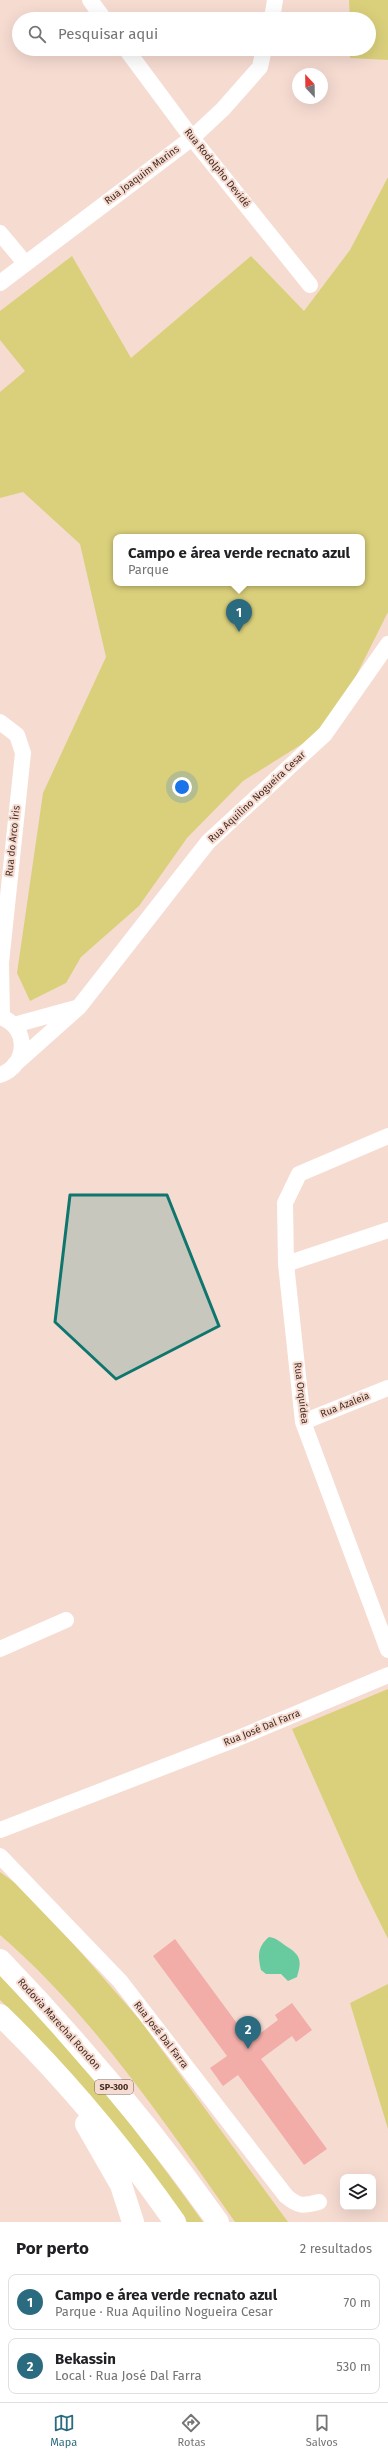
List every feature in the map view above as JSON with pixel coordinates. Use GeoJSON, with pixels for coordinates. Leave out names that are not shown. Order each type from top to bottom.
{"type":"FeatureCollection","features":[{"type":"Feature","properties":{"kind":"highway","name":"Rodovia Marechal Rondon"},"geometry":{"type":"LineString","coordinates":[[0,1960],[68,2031],[105,2076],[217,2221]]}},
{"type":"Feature","properties":{"kind":"highway"},"geometry":{"type":"LineString","coordinates":[[0,2015],[40,2056],[108,2133],[175,2222]]}},
{"type":"Feature","properties":{"kind":"highway"},"geometry":{"type":"LineString","coordinates":[[40,2056],[106,2156],[121,2185],[133,2222]]}},
{"type":"Feature","properties":{"kind":"street"},"geometry":{"type":"LineString","coordinates":[[90,0],[99,12]]}},
{"type":"Feature","properties":{"kind":"street"},"geometry":{"type":"LineString","coordinates":[[273,12],[275,0]]}},
{"type":"Feature","properties":{"kind":"street","name":"Rua Rodolpho Devidé"},"geometry":{"type":"LineString","coordinates":[[131,56],[192,138],[310,285]]}},
{"type":"Feature","properties":{"kind":"street","name":"Rua Joaquim Marins"},"geometry":{"type":"LineString","coordinates":[[0,283],[192,138],[223,109],[260,67],[262,56]]}},
{"type":"Feature","properties":{"kind":"street"},"geometry":{"type":"LineString","coordinates":[[0,233],[25,263]]}},
{"type":"Feature","properties":{"kind":"street","name":"Rua Aquilino Nogueira Cesar"},"geometry":{"type":"LineString","coordinates":[[0,1075],[15,1064],[79,1006],[208,842],[325,734],[388,644]]}},
{"type":"Feature","properties":{"kind":"street","name":"Rua do Arco Íris"},"geometry":{"type":"LineString","coordinates":[[0,722],[17,735],[23,753],[1,963],[5,1020]]}},
{"type":"Feature","properties":{"kind":"street"},"geometry":{"type":"LineString","coordinates":[[15,1064],[22,1055],[22,1042],[5,1020],[79,1006]]}},
{"type":"Feature","properties":{"kind":"street","name":"Rua Orquídea"},"geometry":{"type":"LineString","coordinates":[[388,1136],[299,1174],[285,1203],[286,1264],[303,1422],[388,1650]]}},
{"type":"Feature","properties":{"kind":"street"},"geometry":{"type":"LineString","coordinates":[[286,1264],[388,1230]]}},
{"type":"Feature","properties":{"kind":"street","name":"Rua Azaleia"},"geometry":{"type":"LineString","coordinates":[[303,1422],[388,1388]]}},
{"type":"Feature","properties":{"kind":"street"},"geometry":{"type":"LineString","coordinates":[[0,1649],[66,1620]]}},
{"type":"Feature","properties":{"kind":"street","name":"Rua José Dal Farra"},"geometry":{"type":"LineString","coordinates":[[0,1830],[236,1739],[388,1675]]}},
{"type":"Feature","properties":{"kind":"street","name":"Rua José Dal Farra"},"geometry":{"type":"LineString","coordinates":[[0,1856],[120,1981],[286,2196],[296,2205],[307,2205],[319,2202]]}},
{"type":"Feature","properties":{"kind":"highlighted area"},"geometry":{"type":"Polygon","coordinates":[[[70,1195],[167,1195],[219,1326],[116,1379],[55,1322],[70,1195]]]}},
{"type":"Feature","properties":{"kind":"shaded area"},"geometry":{"type":"Polygon","coordinates":[[[349,0],[388,0],[388,60],[350,58],[350,56],[376,56],[376,12],[350,12],[349,0]]]}},
{"type":"Feature","properties":{"kind":"shaded area"},"geometry":{"type":"Polygon","coordinates":[[[388,177],[388,612],[331,726],[243,781],[187,838],[139,906],[81,957],[66,983],[30,1001],[17,973],[43,793],[106,657],[80,544],[23,492],[0,498],[0,392],[25,371],[0,340],[0,311],[72,256],[131,358],[251,256],[304,311],[350,250],[388,177]]]}},
{"type":"Feature","properties":{"kind":"shaded area"},"geometry":{"type":"Polygon","coordinates":[[[388,1689],[388,1939],[358,1878],[292,1729],[388,1689]]]}},
{"type":"Feature","properties":{"kind":"shaded area"},"geometry":{"type":"Polygon","coordinates":[[[0,1872],[29,1893],[140,2020],[288,2222],[235,2222],[182,2146],[126,2071],[96,2034],[66,1999],[34,1966],[0,1935],[0,1872]]]}},
{"type":"Feature","properties":{"kind":"shaded area"},"geometry":{"type":"Polygon","coordinates":[[[269,1937],[278,1940],[295,1952],[300,1963],[297,1977],[288,1981],[281,1974],[266,1974],[261,1970],[259,1952],[262,1944],[269,1937]]]}},
{"type":"Feature","properties":{"kind":"shaded area"},"geometry":{"type":"Polygon","coordinates":[[[0,1973],[55,2032],[81,2063],[156,2157],[203,2222],[187,2222],[98,2107],[50,2052],[0,2000],[0,1973]]]}},
{"type":"Feature","properties":{"kind":"shaded area"},"geometry":{"type":"Polygon","coordinates":[[[388,1984],[388,2129],[350,2003],[388,1984]]]}},
{"type":"Feature","properties":{"kind":"building"},"geometry":{"type":"Polygon","coordinates":[[[175,1939],[250,2041],[278,2020],[275,2015],[292,2003],[312,2030],[296,2042],[292,2036],[261,2059],[327,2149],[304,2165],[238,2075],[223,2086],[210,2068],[227,2056],[153,1956],[175,1939]]]}},
{"type":"Feature","properties":{"kind":"place","name":"Campo e área verde recnato azul"},"geometry":{"type":"Point","coordinates":[239,632]}},
{"type":"Feature","properties":{"kind":"place","name":"Bekassin"},"geometry":{"type":"Point","coordinates":[248,2049]}}]}
